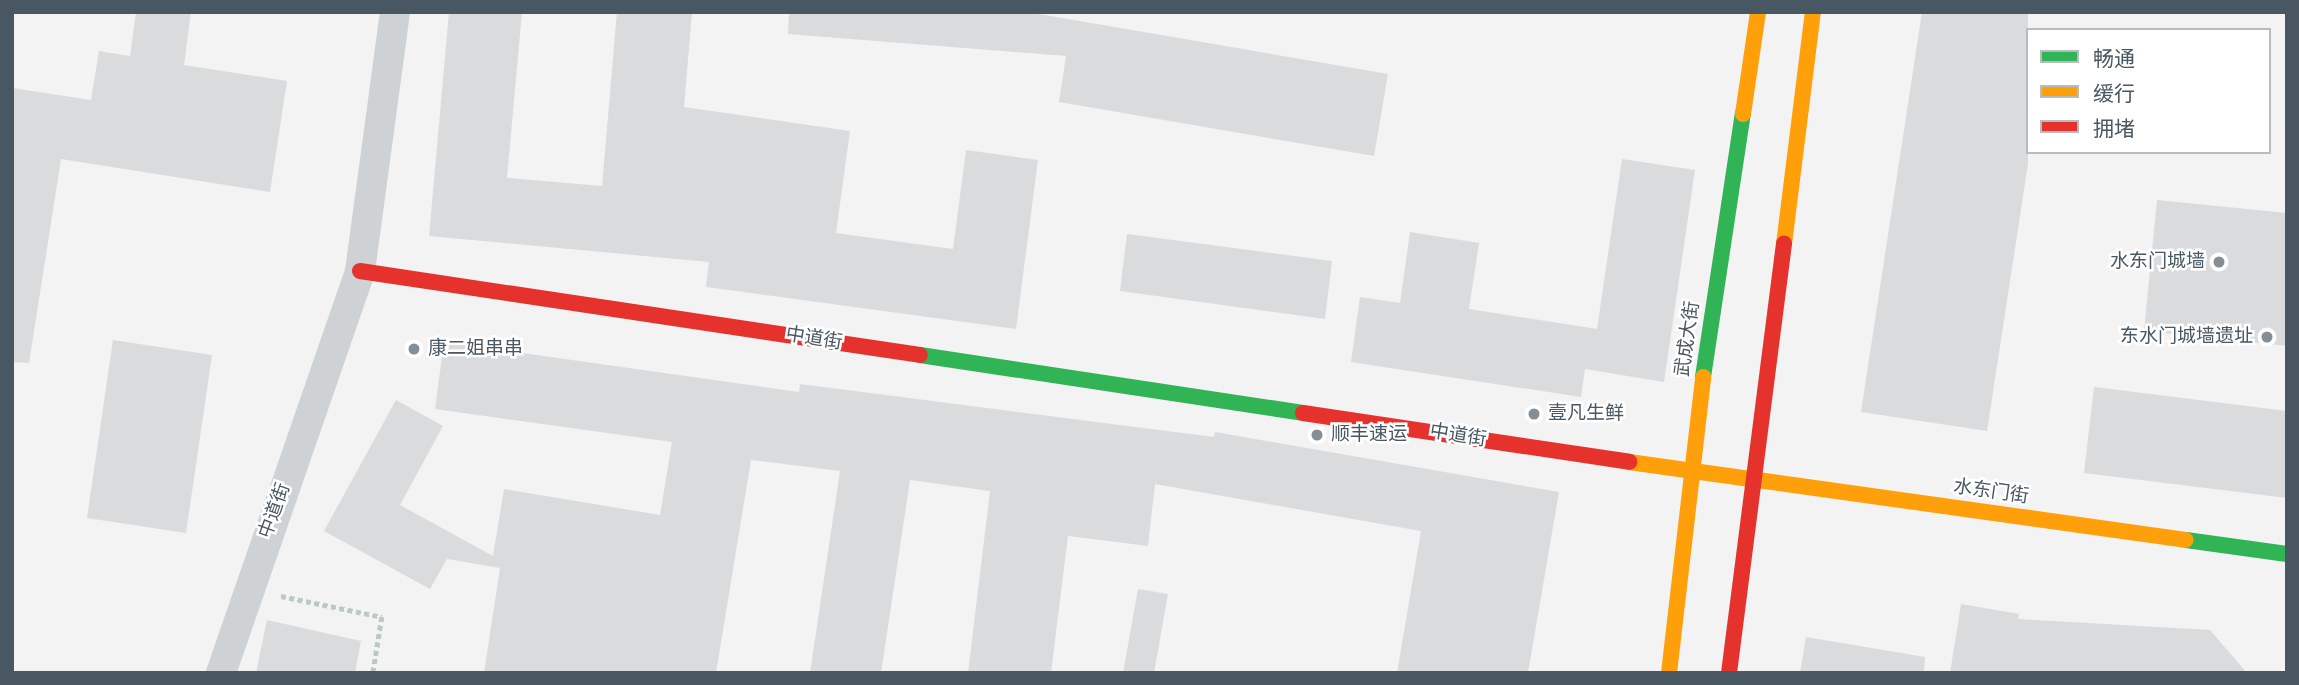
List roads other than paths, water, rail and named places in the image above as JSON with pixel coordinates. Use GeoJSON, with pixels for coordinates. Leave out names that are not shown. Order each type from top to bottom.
{"type":"FeatureCollection","features":[{"type":"Feature","properties":{"kind":"street"},"geometry":{"type":"LineString","coordinates":[[360,271],[395,12]]}},
{"type":"Feature","properties":{"kind":"street","name":"武成大街"},"geometry":{"type":"LineString","coordinates":[[1669,673],[1689,471],[1758,12]]}},
{"type":"Feature","properties":{"kind":"street"},"geometry":{"type":"LineString","coordinates":[[1729,673],[1813,12]]}},
{"type":"Feature","properties":{"kind":"street","name":"中道街"},"geometry":{"type":"LineString","coordinates":[[221,673],[251,577],[360,271],[1689,471]]}},
{"type":"Feature","properties":{"kind":"street","name":"水东门街"},"geometry":{"type":"LineString","coordinates":[[1689,471],[2287,554]]}},
{"type":"Feature","properties":{"kind":"place","name":"水东门城墙"},"geometry":{"type":"Point","coordinates":[2219,262]}},
{"type":"Feature","properties":{"kind":"place","name":"东水门城墙遗址"},"geometry":{"type":"Point","coordinates":[2267,337]}},
{"type":"Feature","properties":{"kind":"place","name":"康二姐串串"},"geometry":{"type":"Point","coordinates":[414,349]}},
{"type":"Feature","properties":{"kind":"place","name":"壹凡生鲜"},"geometry":{"type":"Point","coordinates":[1534,414]}},
{"type":"Feature","properties":{"kind":"place","name":"顺丰速运"},"geometry":{"type":"Point","coordinates":[1317,435]}}]}
